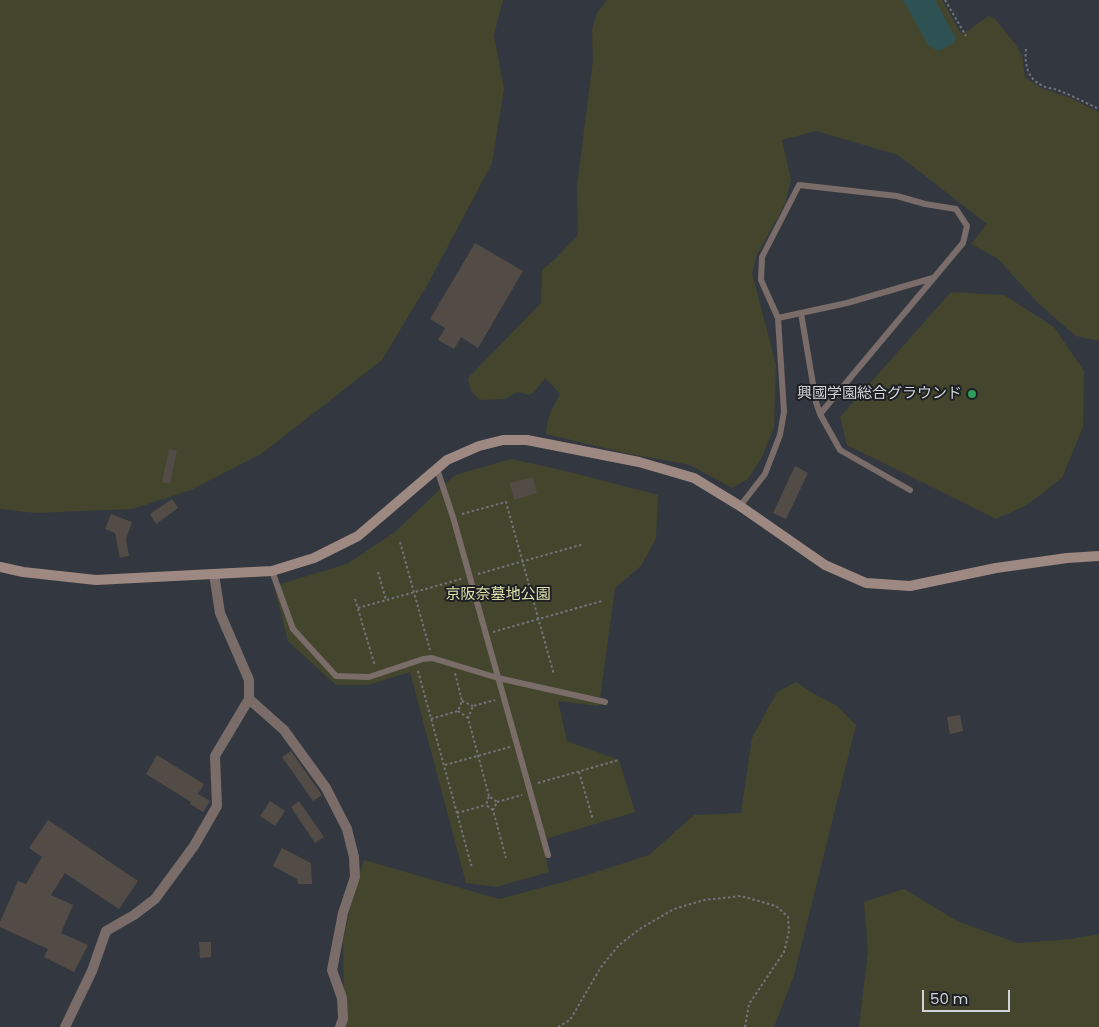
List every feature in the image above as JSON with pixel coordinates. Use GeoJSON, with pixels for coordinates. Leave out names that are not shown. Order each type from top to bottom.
{"type":"FeatureCollection","features":[{"type":"Feature","properties":{"kind":"street"},"geometry":{"type":"LineString","coordinates":[[0,567],[23,572],[96,580],[272,571],[314,558],[358,536],[447,460],[479,446],[503,440],[527,440],[639,462],[694,478],[740,506],[825,565],[866,583],[910,586],[996,568],[1067,558],[1099,556]]}},
{"type":"Feature","properties":{"kind":"street"},"geometry":{"type":"LineString","coordinates":[[65,1027],[92,970],[106,931],[134,915],[155,899],[194,846],[217,806],[215,756],[250,699],[249,680],[220,613],[214,574]]}},
{"type":"Feature","properties":{"kind":"street"},"geometry":{"type":"LineString","coordinates":[[250,699],[284,730],[326,788],[347,829],[354,856],[355,877],[343,913],[332,970],[342,998],[343,1019],[340,1027]]}},
{"type":"Feature","properties":{"kind":"lane"},"geometry":{"type":"LineString","coordinates":[[740,506],[765,474],[780,435],[784,412],[778,318],[761,280],[762,257],[799,185],[897,196],[925,204],[956,209],[967,226],[963,243],[820,414]]}},
{"type":"Feature","properties":{"kind":"lane"},"geometry":{"type":"LineString","coordinates":[[778,318],[847,303],[934,278]]}},
{"type":"Feature","properties":{"kind":"lane"},"geometry":{"type":"LineString","coordinates":[[801,313],[816,402],[820,414],[840,450],[910,490]]}},
{"type":"Feature","properties":{"kind":"lane"},"geometry":{"type":"LineString","coordinates":[[437,469],[453,517],[548,855]]}},
{"type":"Feature","properties":{"kind":"lane"},"geometry":{"type":"LineString","coordinates":[[272,571],[293,629],[336,676],[368,677],[415,661],[432,658],[498,678],[605,702]]}},
{"type":"Feature","properties":{"kind":"path"},"geometry":{"type":"LineString","coordinates":[[945,0],[966,36]]}},
{"type":"Feature","properties":{"kind":"path"},"geometry":{"type":"LineString","coordinates":[[1026,49],[1025,60],[1028,74],[1036,82],[1047,88],[1057,89],[1099,109]]}},
{"type":"Feature","properties":{"kind":"path"},"geometry":{"type":"LineString","coordinates":[[453,517],[506,502],[554,675]]}},
{"type":"Feature","properties":{"kind":"path"},"geometry":{"type":"LineString","coordinates":[[400,542],[432,658]]}},
{"type":"Feature","properties":{"kind":"path"},"geometry":{"type":"LineString","coordinates":[[378,572],[386,600]]}},
{"type":"Feature","properties":{"kind":"path"},"geometry":{"type":"LineString","coordinates":[[355,599],[377,674]]}},
{"type":"Feature","properties":{"kind":"path"},"geometry":{"type":"LineString","coordinates":[[486,634],[602,601]]}},
{"type":"Feature","properties":{"kind":"path"},"geometry":{"type":"LineString","coordinates":[[415,661],[472,868]]}},
{"type":"Feature","properties":{"kind":"path"},"geometry":{"type":"LineString","coordinates":[[453,664],[462,701],[458,711]]}},
{"type":"Feature","properties":{"kind":"path"},"geometry":{"type":"LineString","coordinates":[[462,701],[473,706],[504,698]]}},
{"type":"Feature","properties":{"kind":"path"},"geometry":{"type":"LineString","coordinates":[[473,706],[468,718],[489,796],[486,805]]}},
{"type":"Feature","properties":{"kind":"path"},"geometry":{"type":"LineString","coordinates":[[431,718],[458,711],[468,718]]}},
{"type":"Feature","properties":{"kind":"path"},"geometry":{"type":"LineString","coordinates":[[444,765],[517,745]]}},
{"type":"Feature","properties":{"kind":"path"},"geometry":{"type":"LineString","coordinates":[[493,810],[498,802],[529,789],[618,760]]}},
{"type":"Feature","properties":{"kind":"path"},"geometry":{"type":"LineString","coordinates":[[579,772],[593,820]]}},
{"type":"Feature","properties":{"kind":"path"},"geometry":{"type":"LineString","coordinates":[[489,796],[498,802]]}},
{"type":"Feature","properties":{"kind":"path"},"geometry":{"type":"LineString","coordinates":[[457,813],[486,805]]}},
{"type":"Feature","properties":{"kind":"path"},"geometry":{"type":"LineString","coordinates":[[486,805],[493,810],[506,858]]}},
{"type":"Feature","properties":{"kind":"path"},"geometry":{"type":"LineString","coordinates":[[558,1027],[570,1020],[601,967],[619,945],[641,928],[674,909],[704,900],[741,896],[776,906],[788,916],[789,931],[784,952],[749,1004],[745,1027]]}},
{"type":"Feature","properties":{"kind":"green space"},"geometry":{"type":"Polygon","coordinates":[[[0,0],[503,0],[494,35],[504,89],[492,163],[429,282],[382,360],[261,454],[191,490],[132,509],[35,513],[0,509],[0,0]]]}},
{"type":"Feature","properties":{"kind":"green space"},"geometry":{"type":"Polygon","coordinates":[[[607,0],[942,0],[962,35],[988,16],[995,19],[1016,45],[1022,56],[1025,77],[1041,88],[1068,97],[1099,112],[1099,341],[1076,336],[1039,304],[997,258],[971,244],[987,224],[898,155],[816,131],[782,140],[791,180],[785,204],[757,255],[752,273],[776,365],[774,428],[761,459],[748,479],[732,488],[690,465],[625,453],[546,434],[550,413],[560,394],[545,378],[534,392],[529,395],[518,392],[505,399],[480,400],[471,391],[468,378],[541,303],[542,270],[578,235],[577,186],[593,60],[592,30],[597,13],[607,0]]]}},
{"type":"Feature","properties":{"kind":"green space","name":"興國学園総合グラウンド"},"geometry":{"type":"Polygon","coordinates":[[[951,292],[1004,295],[1054,327],[1084,371],[1083,427],[1062,478],[1027,505],[996,519],[847,445],[840,417],[951,292]]]}},
{"type":"Feature","properties":{"kind":"green space","name":"京阪奈墓地公園"},"geometry":{"type":"Polygon","coordinates":[[[511,459],[658,495],[656,538],[641,566],[615,588],[599,706],[558,701],[567,741],[619,760],[635,812],[542,840],[549,872],[496,887],[466,883],[410,672],[368,685],[336,685],[288,641],[274,586],[347,564],[395,532],[455,475],[511,459]]]}},
{"type":"Feature","properties":{"kind":"green space"},"geometry":{"type":"Polygon","coordinates":[[[796,682],[836,705],[856,725],[794,975],[774,1027],[344,1027],[343,941],[353,895],[364,860],[499,899],[571,880],[649,855],[694,815],[741,813],[752,738],[777,692],[796,682]]]}},
{"type":"Feature","properties":{"kind":"green space"},"geometry":{"type":"Polygon","coordinates":[[[904,889],[957,921],[1017,943],[1072,939],[1099,934],[1099,1027],[859,1027],[868,951],[864,902],[904,889]]]}},
{"type":"Feature","properties":{"kind":"shaded area"},"geometry":{"type":"Polygon","coordinates":[[[903,0],[935,0],[956,39],[954,43],[938,51],[928,45],[903,0]]]}},
{"type":"Feature","properties":{"kind":"building"},"geometry":{"type":"Polygon","coordinates":[[[475,243],[523,271],[478,348],[461,337],[454,349],[438,340],[445,328],[430,319],[475,243]]]}},
{"type":"Feature","properties":{"kind":"building"},"geometry":{"type":"Polygon","coordinates":[[[169,449],[177,451],[170,484],[162,482],[169,449]]]}},
{"type":"Feature","properties":{"kind":"building"},"geometry":{"type":"Polygon","coordinates":[[[795,466],[808,473],[786,519],[773,513],[795,466]]]}},
{"type":"Feature","properties":{"kind":"building"},"geometry":{"type":"Polygon","coordinates":[[[533,477],[537,493],[514,500],[510,483],[533,477]]]}},
{"type":"Feature","properties":{"kind":"building"},"geometry":{"type":"Polygon","coordinates":[[[172,499],[178,508],[156,524],[150,514],[172,499]]]}},
{"type":"Feature","properties":{"kind":"building"},"geometry":{"type":"Polygon","coordinates":[[[111,514],[132,522],[126,539],[129,556],[120,558],[115,533],[105,529],[111,514]]]}},
{"type":"Feature","properties":{"kind":"building"},"geometry":{"type":"Polygon","coordinates":[[[960,715],[963,731],[950,734],[947,717],[960,715]]]}},
{"type":"Feature","properties":{"kind":"building"},"geometry":{"type":"Polygon","coordinates":[[[291,751],[322,795],[313,801],[282,757],[291,751]]]}},
{"type":"Feature","properties":{"kind":"building"},"geometry":{"type":"Polygon","coordinates":[[[157,755],[204,784],[198,794],[210,801],[203,812],[190,804],[191,802],[146,774],[157,755]]]}},
{"type":"Feature","properties":{"kind":"building"},"geometry":{"type":"Polygon","coordinates":[[[270,801],[285,811],[275,826],[260,816],[270,801]]]}},
{"type":"Feature","properties":{"kind":"building"},"geometry":{"type":"Polygon","coordinates":[[[299,801],[324,837],[315,843],[291,807],[299,801]]]}},
{"type":"Feature","properties":{"kind":"building"},"geometry":{"type":"Polygon","coordinates":[[[48,820],[138,881],[119,909],[65,873],[51,895],[73,905],[61,933],[88,945],[74,972],[44,957],[48,949],[0,927],[0,922],[18,881],[26,884],[42,857],[29,848],[48,820]]]}},
{"type":"Feature","properties":{"kind":"building"},"geometry":{"type":"Polygon","coordinates":[[[282,848],[311,863],[312,884],[298,884],[297,879],[273,866],[282,848]]]}},
{"type":"Feature","properties":{"kind":"building"},"geometry":{"type":"Polygon","coordinates":[[[199,942],[211,942],[211,957],[200,958],[199,942]]]}},
{"type":"Feature","properties":{"kind":"place","name":"興國学園総合グラウンド"},"geometry":{"type":"Point","coordinates":[972,394]}}]}
